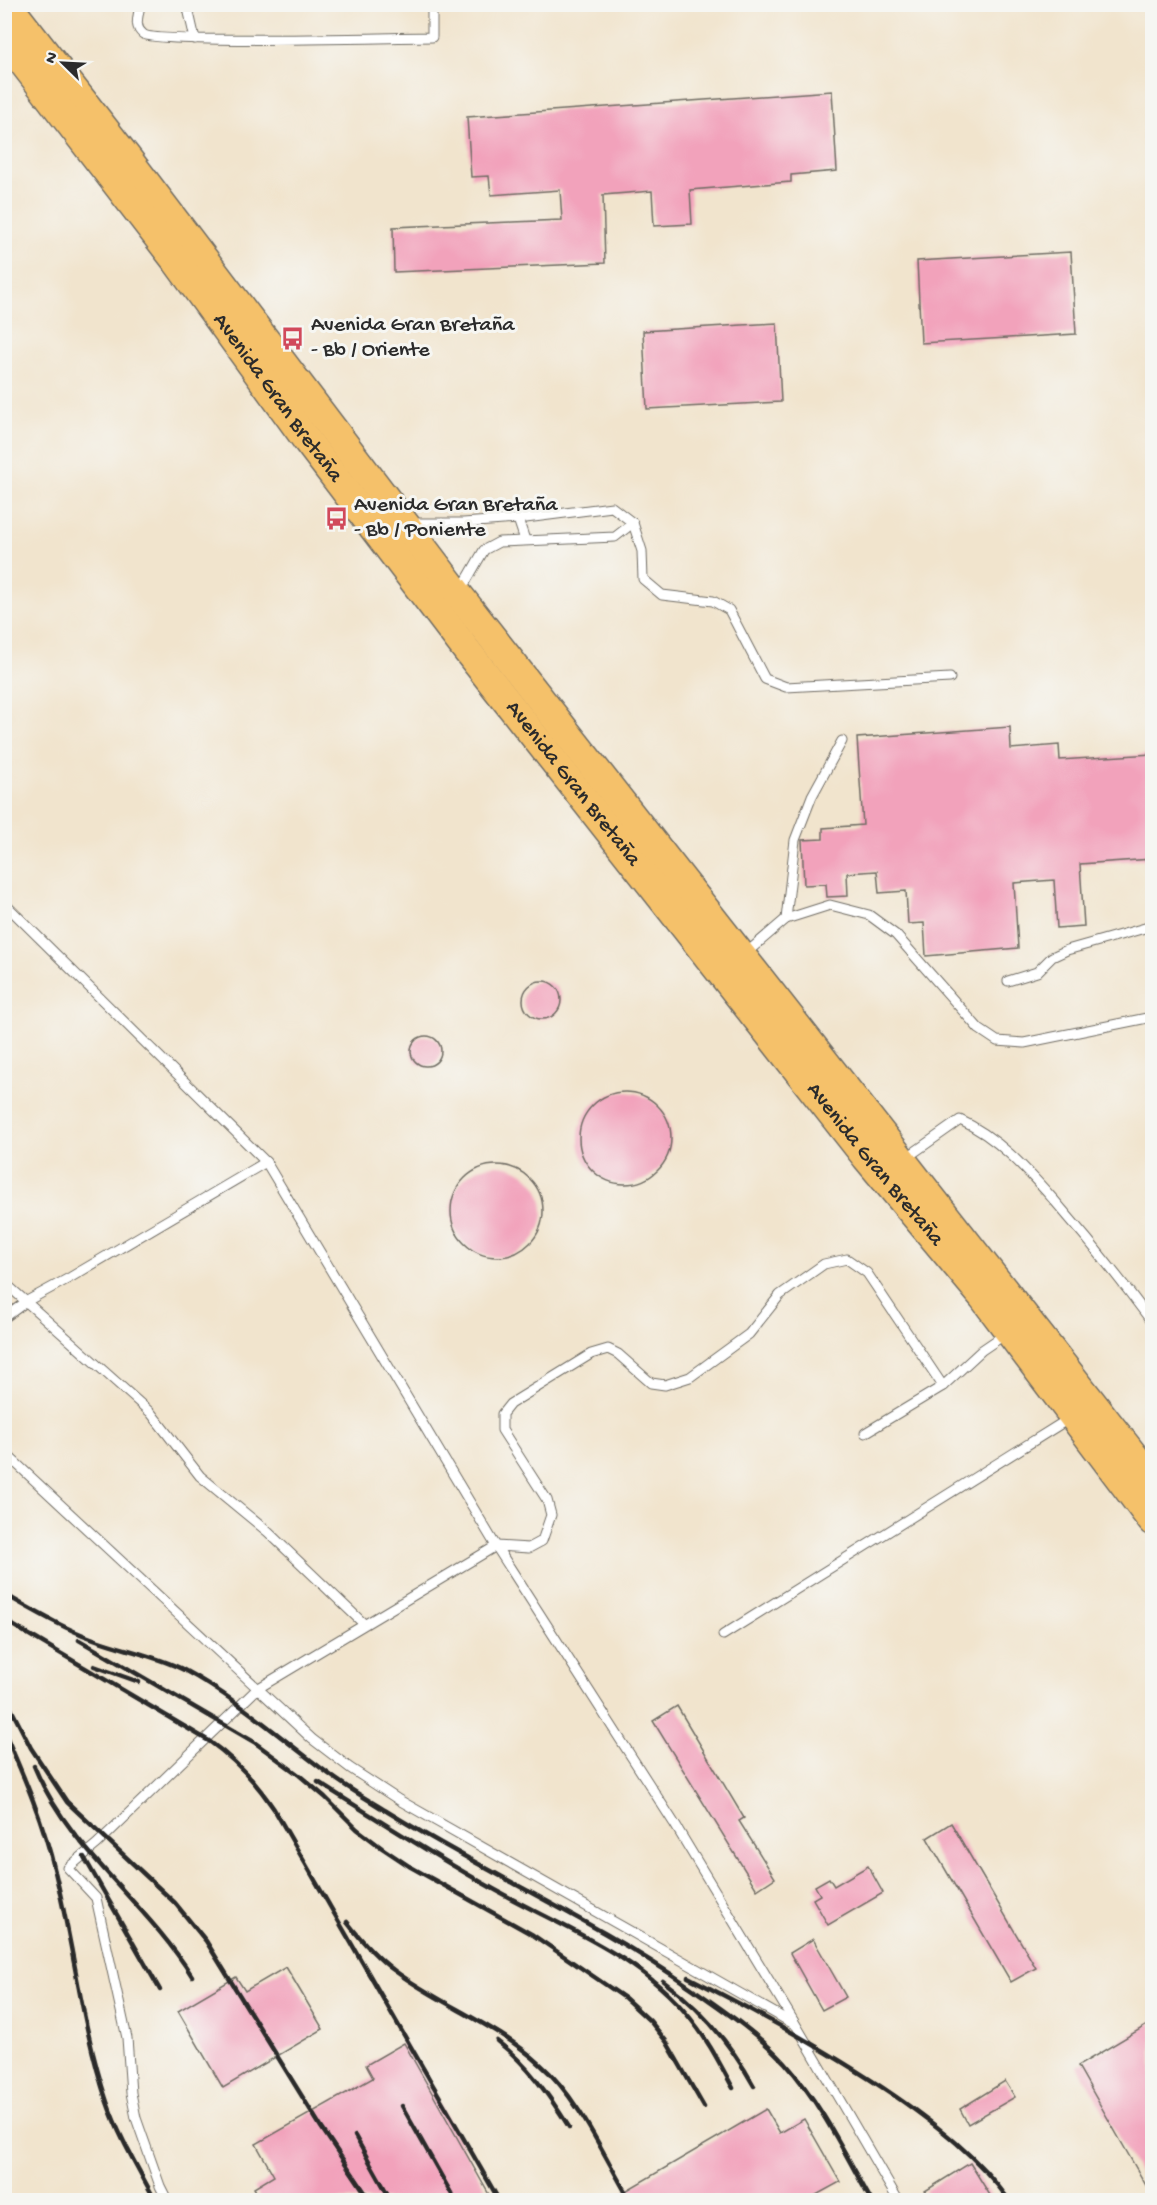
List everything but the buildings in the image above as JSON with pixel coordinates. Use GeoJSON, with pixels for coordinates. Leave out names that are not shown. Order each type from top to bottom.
{"type":"FeatureCollection","features":[{"type":"Feature","properties":{"kind":"main road","name":"Avenida Gran Bretaña"},"geometry":{"type":"LineString","coordinates":[[7,4],[458,594],[904,1159],[1152,1479]]}},
{"type":"Feature","properties":{"kind":"main road","name":"Avenida Gran Bretaña"},"geometry":{"type":"LineString","coordinates":[[4,38],[177,262],[305,438],[475,661],[866,1157],[1010,1331],[1152,1521]]}},
{"type":"Feature","properties":{"kind":"lane"},"geometry":{"type":"LineString","coordinates":[[140,4],[136,22],[142,34],[151,38],[195,39],[432,37],[432,4]]}},
{"type":"Feature","properties":{"kind":"lane"},"geometry":{"type":"LineString","coordinates":[[187,4],[195,39]]}},
{"type":"Feature","properties":{"kind":"lane"},"geometry":{"type":"LineString","coordinates":[[404,523],[463,523],[518,519],[612,507],[633,523],[642,551],[643,579],[662,595],[713,601],[729,610],[765,679],[786,687],[950,678]]}},
{"type":"Feature","properties":{"kind":"lane"},"geometry":{"type":"LineString","coordinates":[[518,519],[525,540]]}},
{"type":"Feature","properties":{"kind":"lane"},"geometry":{"type":"LineString","coordinates":[[458,594],[484,550],[499,542],[615,537],[633,523]]}},
{"type":"Feature","properties":{"kind":"lane"},"geometry":{"type":"LineString","coordinates":[[786,920],[795,840],[812,796],[842,741]]}},
{"type":"Feature","properties":{"kind":"lane"},"geometry":{"type":"LineString","coordinates":[[4,903],[266,1162],[496,1546],[674,1823],[898,2200]]}},
{"type":"Feature","properties":{"kind":"lane"},"geometry":{"type":"LineString","coordinates":[[743,955],[786,920],[830,904],[869,915],[896,935],[979,1029],[997,1041],[1024,1042],[1152,1017]]}},
{"type":"Feature","properties":{"kind":"lane"},"geometry":{"type":"LineString","coordinates":[[1008,981],[1037,972],[1052,957],[1067,950],[1152,926]]}},
{"type":"Feature","properties":{"kind":"lane"},"geometry":{"type":"LineString","coordinates":[[904,1159],[932,1142],[960,1120],[976,1128],[1024,1167],[1096,1248],[1152,1322]]}},
{"type":"Feature","properties":{"kind":"lane"},"geometry":{"type":"LineString","coordinates":[[4,1318],[27,1301],[266,1162]]}},
{"type":"Feature","properties":{"kind":"lane"},"geometry":{"type":"LineString","coordinates":[[167,2200],[159,2186],[136,2118],[131,2093],[127,2038],[96,1899],[68,1868],[97,1844],[257,1689],[496,1546],[529,1548],[542,1541],[551,1515],[547,1500],[502,1430],[502,1414],[510,1404],[591,1354],[608,1349],[618,1354],[651,1383],[665,1385],[690,1377],[749,1334],[780,1295],[824,1264],[847,1259],[867,1273],[943,1386]]}},
{"type":"Feature","properties":{"kind":"lane"},"geometry":{"type":"LineString","coordinates":[[4,1282],[151,1413],[200,1476],[267,1532],[364,1624]]}},
{"type":"Feature","properties":{"kind":"lane"},"geometry":{"type":"LineString","coordinates":[[865,1433],[943,1386],[982,1350],[1010,1331]]}},
{"type":"Feature","properties":{"kind":"lane"},"geometry":{"type":"LineString","coordinates":[[723,1635],[1045,1432],[1075,1416]]}},
{"type":"Feature","properties":{"kind":"lane"},"geometry":{"type":"LineString","coordinates":[[4,1452],[257,1689],[312,1739],[350,1768],[399,1800],[796,2025]]}},
{"type":"Feature","properties":{"kind":"railway"},"geometry":{"type":"LineString","coordinates":[[4,1594],[80,1634],[162,1660],[204,1681],[354,1791],[426,1835],[618,1941],[656,1964],[741,2023],[798,2078],[832,2129],[871,2200]]}},
{"type":"Feature","properties":{"kind":"railway"},"geometry":{"type":"LineString","coordinates":[[4,1620],[209,1741],[237,1764],[253,1781],[274,1809],[499,2200]]}},
{"type":"Feature","properties":{"kind":"railway"},"geometry":{"type":"LineString","coordinates":[[79,1640],[254,1742],[299,1775],[357,1829],[382,1848],[409,1866],[533,1935],[625,1998],[650,2021],[666,2041],[704,2107]]}},
{"type":"Feature","properties":{"kind":"railway"},"geometry":{"type":"LineString","coordinates":[[94,1666],[139,1682]]}},
{"type":"Feature","properties":{"kind":"railway"},"geometry":{"type":"LineString","coordinates":[[4,1695],[31,1748],[67,1802],[175,1903],[206,1941],[321,2127],[370,2200]]}},
{"type":"Feature","properties":{"kind":"railway"},"geometry":{"type":"LineString","coordinates":[[4,1731],[33,1800],[50,1854],[62,1901],[91,2046],[107,2102],[123,2140],[155,2200]]}},
{"type":"Feature","properties":{"kind":"railway"},"geometry":{"type":"LineString","coordinates":[[34,1766],[67,1824],[152,1923],[192,1976]]}},
{"type":"Feature","properties":{"kind":"railway"},"geometry":{"type":"LineString","coordinates":[[318,1782],[446,1862],[597,1943],[647,1976],[690,2018],[713,2052],[733,2088]]}},
{"type":"Feature","properties":{"kind":"railway"},"geometry":{"type":"LineString","coordinates":[[84,1857],[160,1990]]}},
{"type":"Feature","properties":{"kind":"railway"},"geometry":{"type":"LineString","coordinates":[[347,1922],[395,1971],[488,2026],[524,2050],[540,2064],[567,2093],[579,2110],[630,2200]]}},
{"type":"Feature","properties":{"kind":"railway"},"geometry":{"type":"LineString","coordinates":[[688,1977],[793,2033],[845,2063],[895,2096],[971,2156],[1009,2200]]}},
{"type":"Feature","properties":{"kind":"railway"},"geometry":{"type":"LineString","coordinates":[[663,1981],[691,2004],[715,2029],[736,2056],[754,2086]]}},
{"type":"Feature","properties":{"kind":"railway"},"geometry":{"type":"LineString","coordinates":[[497,2041],[537,2081],[569,2127]]}},
{"type":"Feature","properties":{"kind":"railway"},"geometry":{"type":"LineString","coordinates":[[402,2106],[455,2200]]}},
{"type":"Feature","properties":{"kind":"railway"},"geometry":{"type":"LineString","coordinates":[[355,2136],[391,2200]]}},
{"type":"Feature","properties":{"kind":"place","name":"Avenida Gran Bretaña - Bb / Oriente"},"geometry":{"type":"Point","coordinates":[293,339]}},
{"type":"Feature","properties":{"kind":"place","name":"Avenida Gran Bretaña - Bb / Poniente"},"geometry":{"type":"Point","coordinates":[336,519]}}]}
